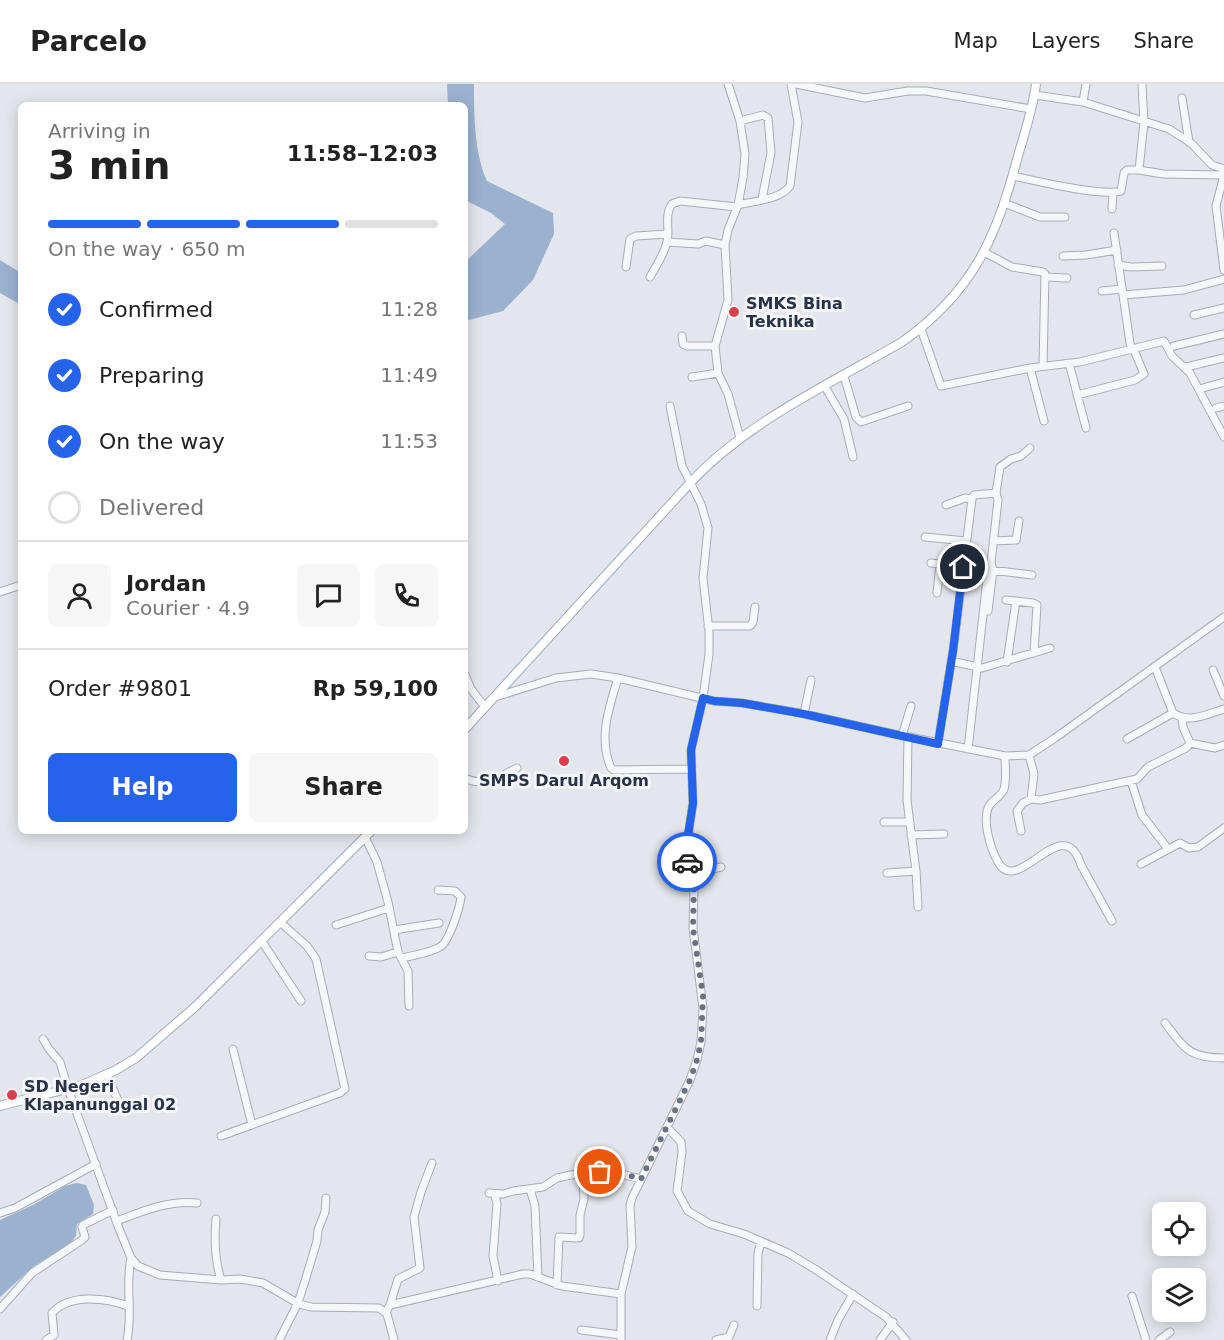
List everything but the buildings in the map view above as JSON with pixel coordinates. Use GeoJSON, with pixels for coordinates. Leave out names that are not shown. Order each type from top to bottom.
{"type":"FeatureCollection","features":[{"type":"Feature","properties":{"kind":"main road"},"geometry":{"type":"LineString","coordinates":[[468,726],[706,466],[740,438],[902,342],[921,329],[955,296],[966,283],[984,252],[1004,203],[1035,95],[1036,84]]}},
{"type":"Feature","properties":{"kind":"main road"},"geometry":{"type":"LineString","coordinates":[[0,1106],[68,1089],[107,1075],[152,1045],[196,1006],[368,834]]}},
{"type":"Feature","properties":{"kind":"street"},"geometry":{"type":"LineString","coordinates":[[728,84],[740,121],[745,154],[737,206],[725,245],[728,300],[715,346],[718,373],[728,394],[740,438]]}},
{"type":"Feature","properties":{"kind":"street"},"geometry":{"type":"LineString","coordinates":[[650,277],[668,238],[669,208],[675,202],[737,206],[780,194],[790,186],[798,122],[791,84]]}},
{"type":"Feature","properties":{"kind":"street"},"geometry":{"type":"LineString","coordinates":[[796,84],[865,98],[908,91],[926,91],[1031,109]]}},
{"type":"Feature","properties":{"kind":"street"},"geometry":{"type":"LineString","coordinates":[[1083,102],[1086,84]]}},
{"type":"Feature","properties":{"kind":"street"},"geometry":{"type":"LineString","coordinates":[[1139,170],[1144,122],[1142,84]]}},
{"type":"Feature","properties":{"kind":"street"},"geometry":{"type":"LineString","coordinates":[[1035,95],[1083,102],[1169,129],[1189,142],[1212,165],[1224,169]]}},
{"type":"Feature","properties":{"kind":"street"},"geometry":{"type":"LineString","coordinates":[[1182,98],[1189,142]]}},
{"type":"Feature","properties":{"kind":"street"},"geometry":{"type":"LineString","coordinates":[[740,121],[763,115],[768,118],[771,153],[762,199]]}},
{"type":"Feature","properties":{"kind":"street"},"geometry":{"type":"LineString","coordinates":[[1013,176],[1113,193],[1121,191],[1125,171],[1224,175],[1216,206],[1224,270]]}},
{"type":"Feature","properties":{"kind":"street"},"geometry":{"type":"LineString","coordinates":[[1112,210],[1113,193]]}},
{"type":"Feature","properties":{"kind":"street"},"geometry":{"type":"LineString","coordinates":[[1004,203],[1040,217],[1065,217]]}},
{"type":"Feature","properties":{"kind":"street"},"geometry":{"type":"LineString","coordinates":[[1077,395],[1140,378],[1144,374],[1132,350],[1114,233]]}},
{"type":"Feature","properties":{"kind":"street"},"geometry":{"type":"LineString","coordinates":[[626,267],[630,239],[636,236],[668,238],[698,244],[706,241],[725,245]]}},
{"type":"Feature","properties":{"kind":"street"},"geometry":{"type":"LineString","coordinates":[[1063,256],[1117,250]]}},
{"type":"Feature","properties":{"kind":"street"},"geometry":{"type":"LineString","coordinates":[[984,252],[1004,264],[1043,272],[1046,276],[1067,278]]}},
{"type":"Feature","properties":{"kind":"street"},"geometry":{"type":"LineString","coordinates":[[1118,265],[1162,266]]}},
{"type":"Feature","properties":{"kind":"street"},"geometry":{"type":"LineString","coordinates":[[1043,366],[1046,276]]}},
{"type":"Feature","properties":{"kind":"street"},"geometry":{"type":"LineString","coordinates":[[1102,291],[1184,290],[1224,279]]}},
{"type":"Feature","properties":{"kind":"street"},"geometry":{"type":"LineString","coordinates":[[1194,315],[1224,308]]}},
{"type":"Feature","properties":{"kind":"street"},"geometry":{"type":"LineString","coordinates":[[921,329],[941,386],[1030,368],[1069,363],[1164,341],[1172,356],[1190,373],[1224,437]]}},
{"type":"Feature","properties":{"kind":"street"},"geometry":{"type":"LineString","coordinates":[[1174,346],[1224,334]]}},
{"type":"Feature","properties":{"kind":"street"},"geometry":{"type":"LineString","coordinates":[[682,336],[683,344],[687,346],[715,346]]}},
{"type":"Feature","properties":{"kind":"street"},"geometry":{"type":"LineString","coordinates":[[1186,367],[1224,358]]}},
{"type":"Feature","properties":{"kind":"street"},"geometry":{"type":"LineString","coordinates":[[1069,363],[1086,428]]}},
{"type":"Feature","properties":{"kind":"street"},"geometry":{"type":"LineString","coordinates":[[1030,368],[1044,421]]}},
{"type":"Feature","properties":{"kind":"street"},"geometry":{"type":"LineString","coordinates":[[692,377],[718,373]]}},
{"type":"Feature","properties":{"kind":"street"},"geometry":{"type":"LineString","coordinates":[[844,376],[856,417],[861,422],[908,406]]}},
{"type":"Feature","properties":{"kind":"street"},"geometry":{"type":"LineString","coordinates":[[1203,388],[1224,382]]}},
{"type":"Feature","properties":{"kind":"street"},"geometry":{"type":"LineString","coordinates":[[825,387],[844,419],[853,457]]}},
{"type":"Feature","properties":{"kind":"street"},"geometry":{"type":"LineString","coordinates":[[581,1330],[621,1337],[621,1294],[632,1247],[630,1205],[690,1080],[701,1042],[703,1008],[693,928],[694,891],[685,855],[692,811],[691,750],[703,698],[709,654],[703,578],[708,528],[701,504],[682,466],[670,406]]}},
{"type":"Feature","properties":{"kind":"street"},"geometry":{"type":"LineString","coordinates":[[1216,408],[1224,406]]}},
{"type":"Feature","properties":{"kind":"street"},"geometry":{"type":"LineString","coordinates":[[970,749],[998,500],[996,493],[1001,465],[1019,457],[1030,448]]}},
{"type":"Feature","properties":{"kind":"street"},"geometry":{"type":"LineString","coordinates":[[938,744],[972,499],[974,495],[996,493]]}},
{"type":"Feature","properties":{"kind":"street"},"geometry":{"type":"LineString","coordinates":[[946,505],[965,498],[972,499]]}},
{"type":"Feature","properties":{"kind":"street"},"geometry":{"type":"LineString","coordinates":[[993,541],[1016,540],[1019,521]]}},
{"type":"Feature","properties":{"kind":"street"},"geometry":{"type":"LineString","coordinates":[[925,537],[966,541]]}},
{"type":"Feature","properties":{"kind":"street"},"geometry":{"type":"LineString","coordinates":[[931,563],[990,568],[1032,575]]}},
{"type":"Feature","properties":{"kind":"street"},"geometry":{"type":"LineString","coordinates":[[937,593],[940,564]]}},
{"type":"Feature","properties":{"kind":"street"},"geometry":{"type":"LineString","coordinates":[[0,592],[18,586]]}},
{"type":"Feature","properties":{"kind":"street"},"geometry":{"type":"LineString","coordinates":[[1006,600],[1037,605],[1034,653]]}},
{"type":"Feature","properties":{"kind":"street"},"geometry":{"type":"LineString","coordinates":[[1007,662],[1016,601]]}},
{"type":"Feature","properties":{"kind":"street"},"geometry":{"type":"LineString","coordinates":[[708,626],[750,626],[753,622],[755,607]]}},
{"type":"Feature","properties":{"kind":"street"},"geometry":{"type":"LineString","coordinates":[[495,697],[556,678],[591,674],[618,678],[714,701],[742,703],[804,714],[938,744],[1005,756],[1029,755],[1224,617]]}},
{"type":"Feature","properties":{"kind":"street"},"geometry":{"type":"LineString","coordinates":[[951,661],[980,668],[1050,648]]}},
{"type":"Feature","properties":{"kind":"street"},"geometry":{"type":"LineString","coordinates":[[1155,667],[1173,713],[1182,718],[1224,708]]}},
{"type":"Feature","properties":{"kind":"street"},"geometry":{"type":"LineString","coordinates":[[1213,670],[1224,696]]}},
{"type":"Feature","properties":{"kind":"street"},"geometry":{"type":"LineString","coordinates":[[618,678],[605,725],[608,760],[611,768],[692,769]]}},
{"type":"Feature","properties":{"kind":"street"},"geometry":{"type":"LineString","coordinates":[[804,714],[812,680]]}},
{"type":"Feature","properties":{"kind":"street"},"geometry":{"type":"LineString","coordinates":[[468,682],[485,707]]}},
{"type":"Feature","properties":{"kind":"street"},"geometry":{"type":"LineString","coordinates":[[911,706],[905,736],[907,800],[918,907]]}},
{"type":"Feature","properties":{"kind":"street"},"geometry":{"type":"LineString","coordinates":[[1127,739],[1173,713]]}},
{"type":"Feature","properties":{"kind":"street"},"geometry":{"type":"LineString","coordinates":[[1182,718],[1182,727],[1190,743]]}},
{"type":"Feature","properties":{"kind":"street"},"geometry":{"type":"LineString","coordinates":[[1190,743],[1215,748],[1224,746]]}},
{"type":"Feature","properties":{"kind":"street"},"geometry":{"type":"LineString","coordinates":[[1021,831],[1017,811],[1023,803],[1031,799],[1050,799],[1131,781],[1140,777],[1148,767],[1186,748],[1190,743]]}},
{"type":"Feature","properties":{"kind":"street"},"geometry":{"type":"LineString","coordinates":[[1029,755],[1034,774],[1031,799]]}},
{"type":"Feature","properties":{"kind":"street"},"geometry":{"type":"LineString","coordinates":[[1005,756],[1004,789],[989,806],[987,816],[990,843],[998,863],[1008,870],[1018,870],[1053,847],[1070,847],[1078,856],[1112,921]]}},
{"type":"Feature","properties":{"kind":"street"},"geometry":{"type":"LineString","coordinates":[[468,779],[488,781],[517,768]]}},
{"type":"Feature","properties":{"kind":"street"},"geometry":{"type":"LineString","coordinates":[[1131,781],[1142,815],[1168,849]]}},
{"type":"Feature","properties":{"kind":"street"},"geometry":{"type":"LineString","coordinates":[[884,822],[909,822]]}},
{"type":"Feature","properties":{"kind":"street"},"geometry":{"type":"LineString","coordinates":[[1141,864],[1183,842],[1189,848],[1198,847],[1224,828]]}},
{"type":"Feature","properties":{"kind":"street"},"geometry":{"type":"LineString","coordinates":[[368,834],[400,955],[408,971],[409,1006]]}},
{"type":"Feature","properties":{"kind":"street"},"geometry":{"type":"LineString","coordinates":[[911,836],[944,834]]}},
{"type":"Feature","properties":{"kind":"street"},"geometry":{"type":"LineString","coordinates":[[691,874],[721,867]]}},
{"type":"Feature","properties":{"kind":"street"},"geometry":{"type":"LineString","coordinates":[[887,873],[916,871]]}},
{"type":"Feature","properties":{"kind":"street"},"geometry":{"type":"LineString","coordinates":[[369,956],[400,955],[439,948],[445,943],[460,907],[461,897],[455,891],[438,890]]}},
{"type":"Feature","properties":{"kind":"street"},"geometry":{"type":"LineString","coordinates":[[336,925],[389,908]]}},
{"type":"Feature","properties":{"kind":"street"},"geometry":{"type":"LineString","coordinates":[[221,1136],[340,1093],[345,1089],[316,959],[307,946],[280,922]]}},
{"type":"Feature","properties":{"kind":"street"},"geometry":{"type":"LineString","coordinates":[[394,930],[439,923]]}},
{"type":"Feature","properties":{"kind":"street"},"geometry":{"type":"LineString","coordinates":[[261,940],[301,1001]]}},
{"type":"Feature","properties":{"kind":"street"},"geometry":{"type":"LineString","coordinates":[[1166,1023],[1189,1052],[1196,1056],[1224,1058]]}},
{"type":"Feature","properties":{"kind":"street"},"geometry":{"type":"LineString","coordinates":[[43,1039],[59,1059],[117,1221],[132,1258],[143,1270],[160,1275],[221,1280],[240,1279],[264,1283],[297,1303],[324,1309],[388,1309],[472,1284],[498,1281],[523,1274],[557,1285],[621,1294]]}},
{"type":"Feature","properties":{"kind":"street"},"geometry":{"type":"LineString","coordinates":[[233,1049],[252,1125]]}},
{"type":"Feature","properties":{"kind":"street"},"geometry":{"type":"LineString","coordinates":[[107,1075],[122,1110]]}},
{"type":"Feature","properties":{"kind":"street"},"geometry":{"type":"LineString","coordinates":[[667,1127],[681,1142],[682,1152],[677,1191],[688,1211],[710,1224],[744,1234],[788,1253],[893,1322],[906,1340]]}},
{"type":"Feature","properties":{"kind":"street"},"geometry":{"type":"LineString","coordinates":[[394,1340],[388,1309],[398,1279],[420,1268],[414,1217],[432,1163]]}},
{"type":"Feature","properties":{"kind":"street"},"geometry":{"type":"LineString","coordinates":[[0,1213],[15,1208],[96,1164]]}},
{"type":"Feature","properties":{"kind":"street"},"geometry":{"type":"LineString","coordinates":[[498,1281],[493,1256],[497,1204],[492,1194],[543,1187],[561,1176],[617,1172],[641,1179]]}},
{"type":"Feature","properties":{"kind":"street"},"geometry":{"type":"LineString","coordinates":[[557,1285],[559,1237],[579,1238],[580,1215],[584,1198],[583,1174]]}},
{"type":"Feature","properties":{"kind":"street"},"geometry":{"type":"LineString","coordinates":[[530,1189],[535,1206],[538,1277]]}},
{"type":"Feature","properties":{"kind":"street"},"geometry":{"type":"LineString","coordinates":[[279,1340],[297,1303],[314,1253],[326,1198]]}},
{"type":"Feature","properties":{"kind":"street"},"geometry":{"type":"LineString","coordinates":[[117,1221],[166,1204],[183,1201],[197,1203]]}},
{"type":"Feature","properties":{"kind":"street"},"geometry":{"type":"LineString","coordinates":[[0,1309],[32,1273],[85,1237],[82,1227],[84,1225],[113,1210]]}},
{"type":"Feature","properties":{"kind":"street"},"geometry":{"type":"LineString","coordinates":[[216,1219],[214,1240],[221,1280]]}},
{"type":"Feature","properties":{"kind":"street"},"geometry":{"type":"LineString","coordinates":[[757,1306],[758,1253],[761,1242]]}},
{"type":"Feature","properties":{"kind":"street"},"geometry":{"type":"LineString","coordinates":[[127,1340],[129,1270],[132,1258]]}},
{"type":"Feature","properties":{"kind":"street"},"geometry":{"type":"LineString","coordinates":[[830,1340],[853,1294]]}},
{"type":"Feature","properties":{"kind":"street"},"geometry":{"type":"LineString","coordinates":[[1132,1296],[1146,1340]]}},
{"type":"Feature","properties":{"kind":"street"},"geometry":{"type":"LineString","coordinates":[[46,1340],[54,1335],[52,1313],[60,1307],[82,1300],[97,1299],[128,1306]]}},
{"type":"Feature","properties":{"kind":"street"},"geometry":{"type":"LineString","coordinates":[[880,1340],[893,1322]]}},
{"type":"Feature","properties":{"kind":"street"},"geometry":{"type":"LineString","coordinates":[[716,1340],[729,1337],[734,1325]]}},
{"type":"Feature","properties":{"kind":"street"},"geometry":{"type":"LineString","coordinates":[[1159,1340],[1170,1332]]}},
{"type":"Feature","properties":{"kind":"water"},"geometry":{"type":"Polygon","coordinates":[[[447,84],[474,84],[477,146],[487,181],[553,213],[554,234],[533,280],[503,311],[468,320],[468,259],[505,224],[491,213],[468,202],[468,102],[448,102],[447,84]]]}},
{"type":"Feature","properties":{"kind":"water"},"geometry":{"type":"Polygon","coordinates":[[[0,260],[18,271],[18,303],[0,293],[0,260]]]}},
{"type":"Feature","properties":{"kind":"water"},"geometry":{"type":"Polygon","coordinates":[[[77,1183],[86,1185],[94,1205],[93,1214],[77,1224],[76,1236],[70,1244],[34,1266],[0,1297],[0,1220],[33,1205],[65,1186],[77,1183]]]}},
{"type":"Feature","properties":{"kind":"way so far"},"geometry":{"type":"LineString","coordinates":[[600,1172],[617,1172],[641,1179],[683,1096],[697,1060],[701,1042],[703,996],[693,928],[694,886],[687,862]]}},
{"type":"Feature","properties":{"kind":"place","name":"SMKS Bina Teknika"},"geometry":{"type":"Point","coordinates":[734,312]}},
{"type":"Feature","properties":{"kind":"place","name":"SMPS Darul Arqom"},"geometry":{"type":"Point","coordinates":[564,761]}},
{"type":"Feature","properties":{"kind":"place","name":"SD Negeri Klapanunggal 02"},"geometry":{"type":"Point","coordinates":[12,1095]}},
{"type":"Feature","properties":{"kind":"route"},"geometry":{"type":"LineString","coordinates":[[687,862],[685,855],[693,803],[690,758],[703,698],[804,714],[938,744],[953,651],[963,567]]}}]}
